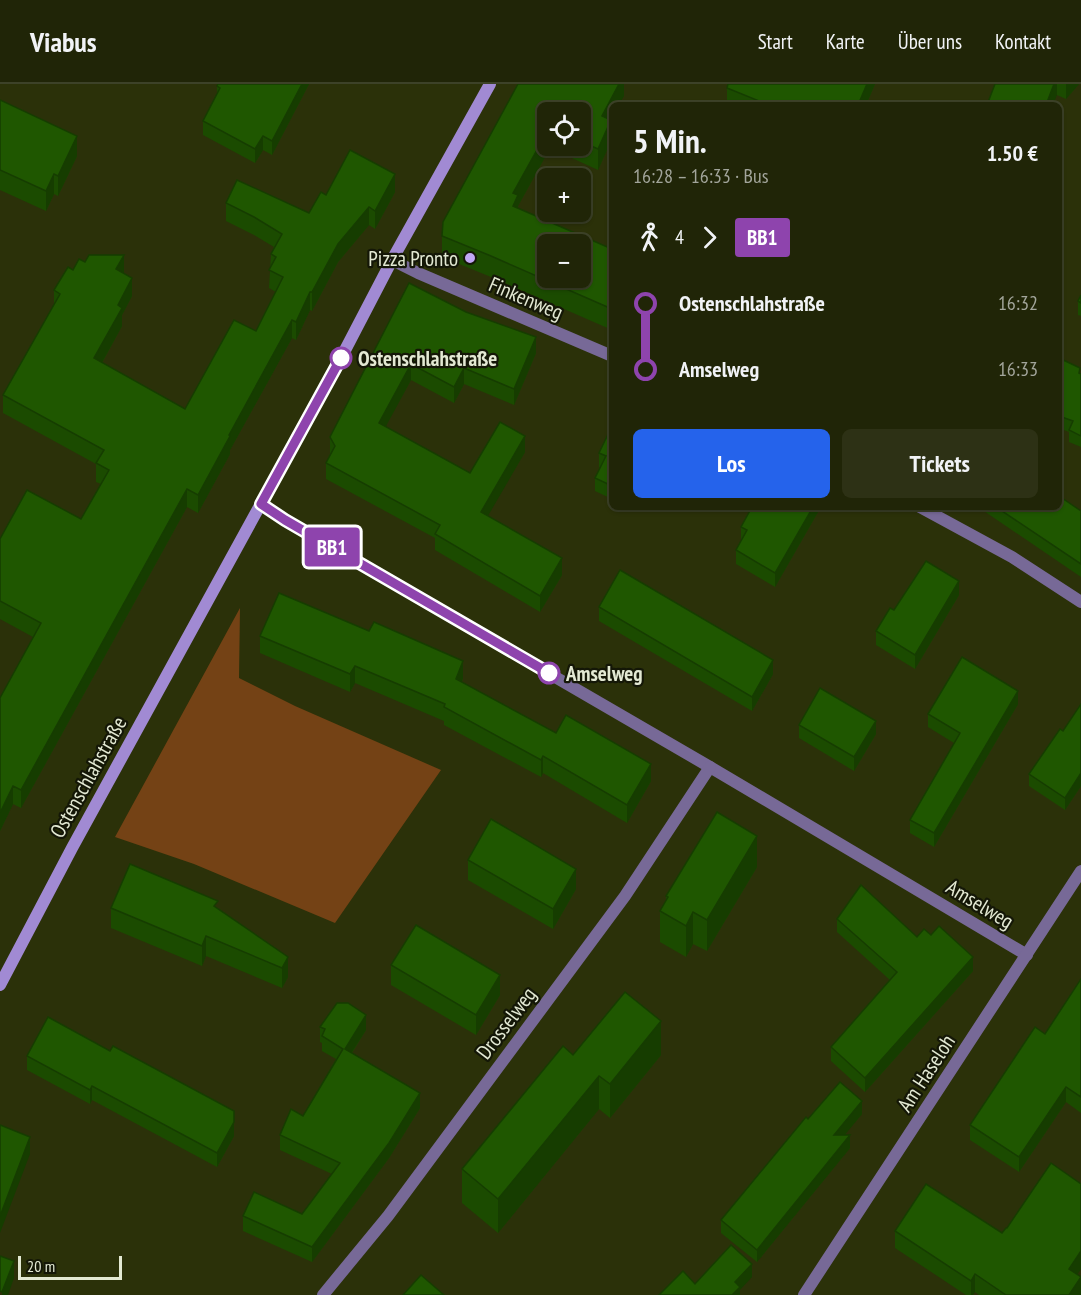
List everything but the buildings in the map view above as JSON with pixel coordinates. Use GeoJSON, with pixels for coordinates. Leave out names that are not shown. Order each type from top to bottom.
{"type":"FeatureCollection","features":[{"type":"Feature","properties":{"kind":"street","name":"Ostenschlahstraße"},"geometry":{"type":"LineString","coordinates":[[0,985],[72,848],[490,84]]}},
{"type":"Feature","properties":{"kind":"street","name":"Finkenweg"},"geometry":{"type":"LineString","coordinates":[[392,260],[609,355]]}},
{"type":"Feature","properties":{"kind":"street","name":"Amselweg"},"geometry":{"type":"LineString","coordinates":[[261,504],[1027,955]]}},
{"type":"Feature","properties":{"kind":"street"},"geometry":{"type":"LineString","coordinates":[[926,510],[1012,557],[1081,602]]}},
{"type":"Feature","properties":{"kind":"street","name":"Drosselweg"},"geometry":{"type":"LineString","coordinates":[[323,1295],[388,1216],[625,896],[710,767]]}},
{"type":"Feature","properties":{"kind":"street","name":"Am Haseloh"},"geometry":{"type":"LineString","coordinates":[[804,1295],[1081,871]]}},
{"type":"Feature","properties":{"kind":"shaded area"},"geometry":{"type":"Polygon","coordinates":[[[240,608],[239,678],[295,706],[441,770],[335,923],[194,864],[115,837],[240,608]]]}},
{"type":"Feature","properties":{"kind":"bus line","name":"BB1"},"geometry":{"type":"LineString","coordinates":[[341,358],[261,504],[549,673]]}},
{"type":"Feature","properties":{"kind":"place","name":"Pizza Pronto"},"geometry":{"type":"Point","coordinates":[470,258]}},
{"type":"Feature","properties":{"kind":"place","name":"Ostenschlahstraße"},"geometry":{"type":"Point","coordinates":[341,358]}},
{"type":"Feature","properties":{"kind":"place","name":"Amselweg"},"geometry":{"type":"Point","coordinates":[549,673]}}]}
